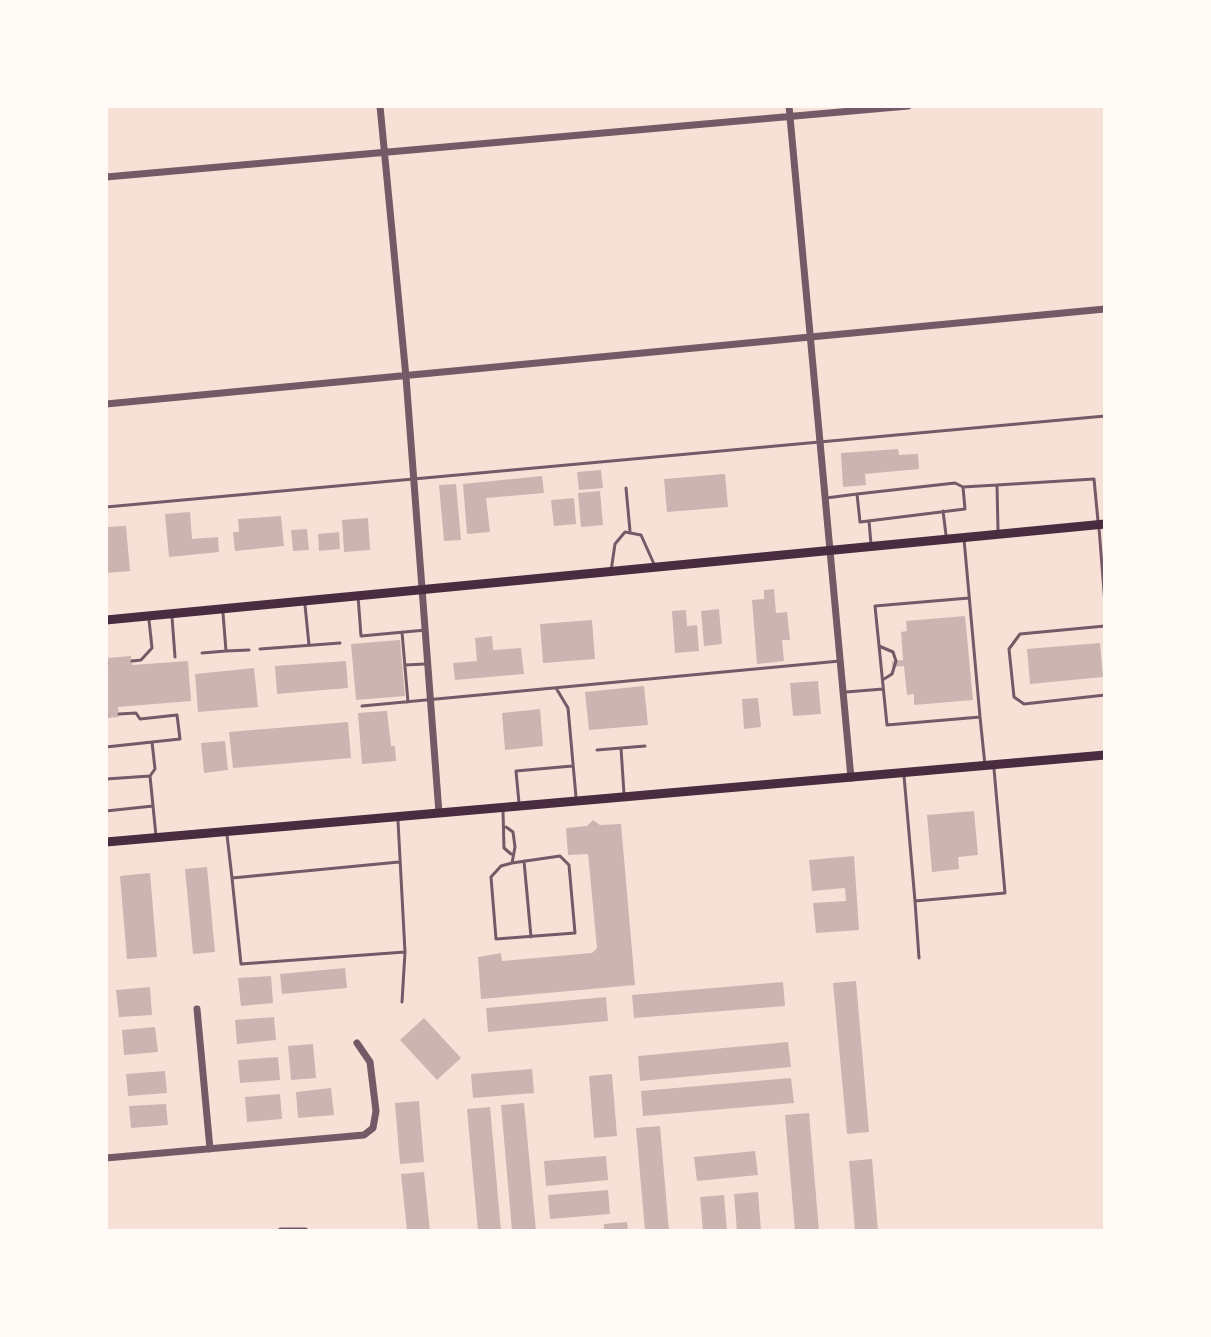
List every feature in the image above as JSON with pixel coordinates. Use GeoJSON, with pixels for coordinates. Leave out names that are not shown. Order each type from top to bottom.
{"type":"FeatureCollection","features":[{"type":"Feature","properties":{"kind":"main road"},"geometry":{"type":"LineString","coordinates":[[106,620],[1102,524]]}},
{"type":"Feature","properties":{"kind":"main road"},"geometry":{"type":"LineString","coordinates":[[106,842],[1105,755]]}},
{"type":"Feature","properties":{"kind":"street"},"geometry":{"type":"LineString","coordinates":[[380,106],[406,377],[439,813]]}},
{"type":"Feature","properties":{"kind":"street"},"geometry":{"type":"LineString","coordinates":[[789,106],[851,778]]}},
{"type":"Feature","properties":{"kind":"street"},"geometry":{"type":"LineString","coordinates":[[106,177],[908,106]]}},
{"type":"Feature","properties":{"kind":"street"},"geometry":{"type":"LineString","coordinates":[[106,404],[1105,309]]}},
{"type":"Feature","properties":{"kind":"street"},"geometry":{"type":"LineString","coordinates":[[197,1009],[210,1149]]}},
{"type":"Feature","properties":{"kind":"street"},"geometry":{"type":"LineString","coordinates":[[106,1158],[364,1135],[373,1128],[376,1111],[370,1062],[357,1043]]}},
{"type":"Feature","properties":{"kind":"street"},"geometry":{"type":"LineString","coordinates":[[281,1231],[305,1231]]}},
{"type":"Feature","properties":{"kind":"lane"},"geometry":{"type":"LineString","coordinates":[[106,507],[1105,416]]}},
{"type":"Feature","properties":{"kind":"lane"},"geometry":{"type":"LineString","coordinates":[[825,498],[955,483],[963,487],[1094,479],[1102,524],[1105,604]]}},
{"type":"Feature","properties":{"kind":"lane"},"geometry":{"type":"LineString","coordinates":[[997,485],[998,533]]}},
{"type":"Feature","properties":{"kind":"lane"},"geometry":{"type":"LineString","coordinates":[[857,494],[860,522],[965,509],[963,487]]}},
{"type":"Feature","properties":{"kind":"lane"},"geometry":{"type":"LineString","coordinates":[[626,488],[630,531]]}},
{"type":"Feature","properties":{"kind":"lane"},"geometry":{"type":"LineString","coordinates":[[943,511],[946,537]]}},
{"type":"Feature","properties":{"kind":"lane"},"geometry":{"type":"LineString","coordinates":[[869,521],[871,544]]}},
{"type":"Feature","properties":{"kind":"lane"},"geometry":{"type":"LineString","coordinates":[[610,572],[615,544],[619,536],[630,531],[641,535],[648,544],[656,567]]}},
{"type":"Feature","properties":{"kind":"lane"},"geometry":{"type":"LineString","coordinates":[[915,901],[1005,893],[980,717],[964,535]]}},
{"type":"Feature","properties":{"kind":"lane"},"geometry":{"type":"LineString","coordinates":[[358,596],[361,636],[426,630]]}},
{"type":"Feature","properties":{"kind":"lane"},"geometry":{"type":"LineString","coordinates":[[969,598],[875,606],[887,725],[980,717]]}},
{"type":"Feature","properties":{"kind":"lane"},"geometry":{"type":"LineString","coordinates":[[305,601],[309,645]]}},
{"type":"Feature","properties":{"kind":"lane"},"geometry":{"type":"LineString","coordinates":[[223,609],[226,651]]}},
{"type":"Feature","properties":{"kind":"lane"},"geometry":{"type":"LineString","coordinates":[[171,614],[175,657]]}},
{"type":"Feature","properties":{"kind":"lane"},"geometry":{"type":"LineString","coordinates":[[132,661],[141,660],[152,648],[149,616]]}},
{"type":"Feature","properties":{"kind":"lane"},"geometry":{"type":"LineString","coordinates":[[1105,626],[1020,634],[1009,649],[1014,697],[1024,704],[1105,695]]}},
{"type":"Feature","properties":{"kind":"lane"},"geometry":{"type":"LineString","coordinates":[[402,632],[408,702]]}},
{"type":"Feature","properties":{"kind":"lane"},"geometry":{"type":"LineString","coordinates":[[260,649],[340,643]]}},
{"type":"Feature","properties":{"kind":"lane"},"geometry":{"type":"LineString","coordinates":[[879,646],[893,652],[896,661],[892,674],[882,680]]}},
{"type":"Feature","properties":{"kind":"lane"},"geometry":{"type":"LineString","coordinates":[[202,653],[249,650]]}},
{"type":"Feature","properties":{"kind":"lane"},"geometry":{"type":"LineString","coordinates":[[362,706],[840,661]]}},
{"type":"Feature","properties":{"kind":"lane"},"geometry":{"type":"LineString","coordinates":[[405,665],[428,664]]}},
{"type":"Feature","properties":{"kind":"lane"},"geometry":{"type":"LineString","coordinates":[[556,688],[568,708],[577,802]]}},
{"type":"Feature","properties":{"kind":"lane"},"geometry":{"type":"LineString","coordinates":[[843,693],[883,689]]}},
{"type":"Feature","properties":{"kind":"lane"},"geometry":{"type":"LineString","coordinates":[[397,696],[397,703]]}},
{"type":"Feature","properties":{"kind":"lane"},"geometry":{"type":"LineString","coordinates":[[106,747],[180,739],[177,715],[140,719],[136,713],[119,714]]}},
{"type":"Feature","properties":{"kind":"lane"},"geometry":{"type":"LineString","coordinates":[[152,742],[155,769],[150,776],[157,837]]}},
{"type":"Feature","properties":{"kind":"lane"},"geometry":{"type":"LineString","coordinates":[[597,750],[645,746]]}},
{"type":"Feature","properties":{"kind":"lane"},"geometry":{"type":"LineString","coordinates":[[621,748],[624,798]]}},
{"type":"Feature","properties":{"kind":"lane"},"geometry":{"type":"LineString","coordinates":[[519,807],[516,771],[573,766]]}},
{"type":"Feature","properties":{"kind":"lane"},"geometry":{"type":"LineString","coordinates":[[904,773],[919,958]]}},
{"type":"Feature","properties":{"kind":"lane"},"geometry":{"type":"LineString","coordinates":[[106,779],[150,776]]}},
{"type":"Feature","properties":{"kind":"lane"},"geometry":{"type":"LineString","coordinates":[[106,811],[153,806]]}},
{"type":"Feature","properties":{"kind":"lane"},"geometry":{"type":"LineString","coordinates":[[503,808],[506,827],[502,833],[504,848],[511,854]]}},
{"type":"Feature","properties":{"kind":"lane"},"geometry":{"type":"LineString","coordinates":[[398,817],[405,952],[402,1002]]}},
{"type":"Feature","properties":{"kind":"lane"},"geometry":{"type":"LineString","coordinates":[[506,827],[513,832],[515,847],[511,854],[512,863]]}},
{"type":"Feature","properties":{"kind":"lane"},"geometry":{"type":"LineString","coordinates":[[227,831],[241,964],[405,952]]}},
{"type":"Feature","properties":{"kind":"lane"},"geometry":{"type":"LineString","coordinates":[[560,856],[569,865],[575,933],[496,939],[491,877],[501,866],[524,861],[560,856]]}},
{"type":"Feature","properties":{"kind":"lane"},"geometry":{"type":"LineString","coordinates":[[524,861],[531,937]]}},
{"type":"Feature","properties":{"kind":"lane"},"geometry":{"type":"LineString","coordinates":[[232,878],[399,862]]}},
{"type":"Feature","properties":{"kind":"building"},"geometry":{"type":"Polygon","coordinates":[[[898,449],[899,455],[918,454],[919,469],[865,474],[866,485],[843,487],[841,453],[898,449]]]}},
{"type":"Feature","properties":{"kind":"building"},"geometry":{"type":"Polygon","coordinates":[[[601,470],[603,488],[579,490],[577,472],[601,470]]]}},
{"type":"Feature","properties":{"kind":"building"},"geometry":{"type":"Polygon","coordinates":[[[725,474],[728,507],[667,512],[664,479],[725,474]]]}},
{"type":"Feature","properties":{"kind":"building"},"geometry":{"type":"Polygon","coordinates":[[[542,476],[544,493],[486,498],[490,532],[467,534],[463,484],[542,476]]]}},
{"type":"Feature","properties":{"kind":"building"},"geometry":{"type":"Polygon","coordinates":[[[456,484],[461,540],[444,541],[439,485],[456,484]]]}},
{"type":"Feature","properties":{"kind":"building"},"geometry":{"type":"Polygon","coordinates":[[[600,491],[603,525],[581,527],[578,493],[600,491]]]}},
{"type":"Feature","properties":{"kind":"building"},"geometry":{"type":"Polygon","coordinates":[[[574,498],[576,524],[554,526],[551,500],[574,498]]]}},
{"type":"Feature","properties":{"kind":"building"},"geometry":{"type":"Polygon","coordinates":[[[190,512],[192,539],[218,537],[219,552],[169,557],[165,514],[190,512]]]}},
{"type":"Feature","properties":{"kind":"building"},"geometry":{"type":"Polygon","coordinates":[[[281,516],[284,546],[235,551],[233,532],[239,532],[238,519],[281,516]]]}},
{"type":"Feature","properties":{"kind":"building"},"geometry":{"type":"Polygon","coordinates":[[[368,518],[370,550],[344,552],[342,520],[368,518]]]}},
{"type":"Feature","properties":{"kind":"building"},"geometry":{"type":"Polygon","coordinates":[[[126,526],[130,571],[106,573],[106,527],[126,526]]]}},
{"type":"Feature","properties":{"kind":"building"},"geometry":{"type":"Polygon","coordinates":[[[307,529],[309,550],[293,551],[291,530],[307,529]]]}},
{"type":"Feature","properties":{"kind":"building"},"geometry":{"type":"Polygon","coordinates":[[[339,532],[340,549],[319,551],[318,534],[339,532]]]}},
{"type":"Feature","properties":{"kind":"building"},"geometry":{"type":"Polygon","coordinates":[[[774,589],[776,613],[787,612],[790,640],[782,640],[784,661],[757,664],[752,600],[764,599],[764,590],[774,589]]]}},
{"type":"Feature","properties":{"kind":"building"},"geometry":{"type":"Polygon","coordinates":[[[719,609],[722,644],[704,646],[701,611],[719,609]]]}},
{"type":"Feature","properties":{"kind":"building"},"geometry":{"type":"Polygon","coordinates":[[[686,610],[687,626],[697,625],[699,651],[675,653],[672,611],[686,610]]]}},
{"type":"Feature","properties":{"kind":"building"},"geometry":{"type":"Polygon","coordinates":[[[965,616],[973,700],[914,705],[914,694],[907,695],[904,666],[892,667],[892,661],[903,660],[901,632],[907,631],[906,621],[965,616]]]}},
{"type":"Feature","properties":{"kind":"building"},"geometry":{"type":"Polygon","coordinates":[[[592,620],[595,659],[543,663],[540,624],[592,620]]]}},
{"type":"Feature","properties":{"kind":"building"},"geometry":{"type":"Polygon","coordinates":[[[492,636],[493,650],[521,648],[524,674],[455,680],[453,663],[477,661],[475,638],[492,636]]]}},
{"type":"Feature","properties":{"kind":"building"},"geometry":{"type":"Polygon","coordinates":[[[400,640],[405,696],[356,700],[351,644],[400,640]]]}},
{"type":"Feature","properties":{"kind":"building"},"geometry":{"type":"Polygon","coordinates":[[[1100,643],[1103,677],[1030,684],[1027,649],[1100,643]]]}},
{"type":"Feature","properties":{"kind":"building"},"geometry":{"type":"Polygon","coordinates":[[[131,656],[132,665],[188,661],[191,701],[118,707],[119,717],[108,718],[107,658],[131,656]]]}},
{"type":"Feature","properties":{"kind":"building"},"geometry":{"type":"Polygon","coordinates":[[[346,661],[348,688],[277,694],[275,666],[346,661]]]}},
{"type":"Feature","properties":{"kind":"building"},"geometry":{"type":"Polygon","coordinates":[[[254,668],[258,707],[198,712],[195,674],[254,668]]]}},
{"type":"Feature","properties":{"kind":"building"},"geometry":{"type":"Polygon","coordinates":[[[818,681],[821,714],[793,716],[790,683],[818,681]]]}},
{"type":"Feature","properties":{"kind":"building"},"geometry":{"type":"Polygon","coordinates":[[[644,686],[648,725],[589,730],[585,692],[644,686]]]}},
{"type":"Feature","properties":{"kind":"building"},"geometry":{"type":"Polygon","coordinates":[[[758,698],[761,727],[744,729],[742,699],[758,698]]]}},
{"type":"Feature","properties":{"kind":"building"},"geometry":{"type":"Polygon","coordinates":[[[540,709],[543,746],[505,750],[502,713],[540,709]]]}},
{"type":"Feature","properties":{"kind":"building"},"geometry":{"type":"Polygon","coordinates":[[[387,711],[396,761],[362,764],[358,713],[387,711]]]}},
{"type":"Feature","properties":{"kind":"building"},"geometry":{"type":"Polygon","coordinates":[[[348,722],[351,758],[233,768],[229,732],[348,722]]]}},
{"type":"Feature","properties":{"kind":"building"},"geometry":{"type":"Polygon","coordinates":[[[225,741],[228,770],[204,773],[201,743],[225,741]]]}},
{"type":"Feature","properties":{"kind":"building"},"geometry":{"type":"Polygon","coordinates":[[[974,811],[978,855],[958,857],[959,869],[932,872],[927,815],[974,811]]]}},
{"type":"Feature","properties":{"kind":"building"},"geometry":{"type":"Polygon","coordinates":[[[593,820],[600,825],[621,824],[635,985],[481,999],[478,957],[501,953],[502,961],[592,953],[597,948],[588,854],[568,855],[566,828],[587,826],[593,820]]]}},
{"type":"Feature","properties":{"kind":"building"},"geometry":{"type":"Polygon","coordinates":[[[854,856],[859,930],[816,933],[813,903],[846,901],[845,888],[812,891],[809,860],[854,856]]]}},
{"type":"Feature","properties":{"kind":"building"},"geometry":{"type":"Polygon","coordinates":[[[207,867],[215,952],[193,954],[185,869],[207,867]]]}},
{"type":"Feature","properties":{"kind":"building"},"geometry":{"type":"Polygon","coordinates":[[[150,873],[157,957],[127,959],[120,876],[150,873]]]}},
{"type":"Feature","properties":{"kind":"building"},"geometry":{"type":"Polygon","coordinates":[[[345,968],[347,988],[282,994],[280,974],[345,968]]]}},
{"type":"Feature","properties":{"kind":"building"},"geometry":{"type":"Polygon","coordinates":[[[271,976],[273,1003],[241,1006],[238,978],[271,976]]]}},
{"type":"Feature","properties":{"kind":"building"},"geometry":{"type":"Polygon","coordinates":[[[856,981],[869,1132],[847,1134],[833,983],[856,981]]]}},
{"type":"Feature","properties":{"kind":"building"},"geometry":{"type":"Polygon","coordinates":[[[783,982],[785,1006],[634,1018],[632,995],[783,982]]]}},
{"type":"Feature","properties":{"kind":"building"},"geometry":{"type":"Polygon","coordinates":[[[150,987],[152,1015],[119,1017],[116,990],[150,987]]]}},
{"type":"Feature","properties":{"kind":"building"},"geometry":{"type":"Polygon","coordinates":[[[606,997],[608,1021],[488,1032],[486,1008],[606,997]]]}},
{"type":"Feature","properties":{"kind":"building"},"geometry":{"type":"Polygon","coordinates":[[[274,1017],[276,1040],[237,1044],[235,1020],[274,1017]]]}},
{"type":"Feature","properties":{"kind":"building"},"geometry":{"type":"Polygon","coordinates":[[[424,1018],[461,1058],[437,1080],[400,1040],[424,1018]]]}},
{"type":"Feature","properties":{"kind":"building"},"geometry":{"type":"Polygon","coordinates":[[[155,1027],[158,1052],[124,1055],[122,1030],[155,1027]]]}},
{"type":"Feature","properties":{"kind":"building"},"geometry":{"type":"Polygon","coordinates":[[[788,1042],[791,1067],[640,1081],[638,1056],[788,1042]]]}},
{"type":"Feature","properties":{"kind":"building"},"geometry":{"type":"Polygon","coordinates":[[[313,1044],[316,1078],[291,1080],[288,1046],[313,1044]]]}},
{"type":"Feature","properties":{"kind":"building"},"geometry":{"type":"Polygon","coordinates":[[[278,1057],[280,1080],[240,1083],[238,1060],[278,1057]]]}},
{"type":"Feature","properties":{"kind":"building"},"geometry":{"type":"Polygon","coordinates":[[[532,1069],[534,1093],[473,1098],[471,1074],[532,1069]]]}},
{"type":"Feature","properties":{"kind":"building"},"geometry":{"type":"Polygon","coordinates":[[[165,1071],[167,1093],[128,1096],[126,1074],[165,1071]]]}},
{"type":"Feature","properties":{"kind":"building"},"geometry":{"type":"Polygon","coordinates":[[[612,1074],[617,1136],[594,1138],[589,1076],[612,1074]]]}},
{"type":"Feature","properties":{"kind":"building"},"geometry":{"type":"Polygon","coordinates":[[[791,1078],[794,1103],[643,1116],[641,1091],[791,1078]]]}},
{"type":"Feature","properties":{"kind":"building"},"geometry":{"type":"Polygon","coordinates":[[[331,1088],[334,1115],[298,1118],[296,1092],[331,1088]]]}},
{"type":"Feature","properties":{"kind":"building"},"geometry":{"type":"Polygon","coordinates":[[[280,1094],[282,1119],[247,1122],[245,1097],[280,1094]]]}},
{"type":"Feature","properties":{"kind":"building"},"geometry":{"type":"Polygon","coordinates":[[[419,1101],[424,1162],[400,1164],[395,1103],[419,1101]]]}},
{"type":"Feature","properties":{"kind":"building"},"geometry":{"type":"Polygon","coordinates":[[[524,1103],[536,1231],[512,1231],[501,1105],[524,1103]]]}},
{"type":"Feature","properties":{"kind":"building"},"geometry":{"type":"Polygon","coordinates":[[[166,1104],[168,1125],[131,1128],[129,1106],[166,1104]]]}},
{"type":"Feature","properties":{"kind":"building"},"geometry":{"type":"Polygon","coordinates":[[[490,1107],[501,1231],[478,1231],[467,1109],[490,1107]]]}},
{"type":"Feature","properties":{"kind":"building"},"geometry":{"type":"Polygon","coordinates":[[[809,1113],[819,1231],[795,1231],[785,1115],[809,1113]]]}},
{"type":"Feature","properties":{"kind":"building"},"geometry":{"type":"Polygon","coordinates":[[[660,1126],[669,1231],[645,1231],[636,1128],[660,1126]]]}},
{"type":"Feature","properties":{"kind":"building"},"geometry":{"type":"Polygon","coordinates":[[[755,1151],[758,1175],[697,1181],[694,1157],[755,1151]]]}},
{"type":"Feature","properties":{"kind":"building"},"geometry":{"type":"Polygon","coordinates":[[[606,1156],[608,1180],[546,1186],[544,1161],[606,1156]]]}},
{"type":"Feature","properties":{"kind":"building"},"geometry":{"type":"Polygon","coordinates":[[[872,1159],[878,1231],[855,1231],[849,1161],[872,1159]]]}},
{"type":"Feature","properties":{"kind":"building"},"geometry":{"type":"Polygon","coordinates":[[[424,1172],[430,1231],[407,1231],[401,1174],[424,1172]]]}},
{"type":"Feature","properties":{"kind":"building"},"geometry":{"type":"Polygon","coordinates":[[[608,1190],[610,1214],[550,1219],[548,1195],[608,1190]]]}},
{"type":"Feature","properties":{"kind":"building"},"geometry":{"type":"Polygon","coordinates":[[[758,1192],[761,1231],[737,1231],[734,1194],[758,1192]]]}},
{"type":"Feature","properties":{"kind":"building"},"geometry":{"type":"Polygon","coordinates":[[[724,1195],[727,1231],[703,1231],[700,1197],[724,1195]]]}},
{"type":"Feature","properties":{"kind":"building"},"geometry":{"type":"Polygon","coordinates":[[[627,1222],[628,1231],[604,1231],[604,1224],[627,1222]]]}}]}
